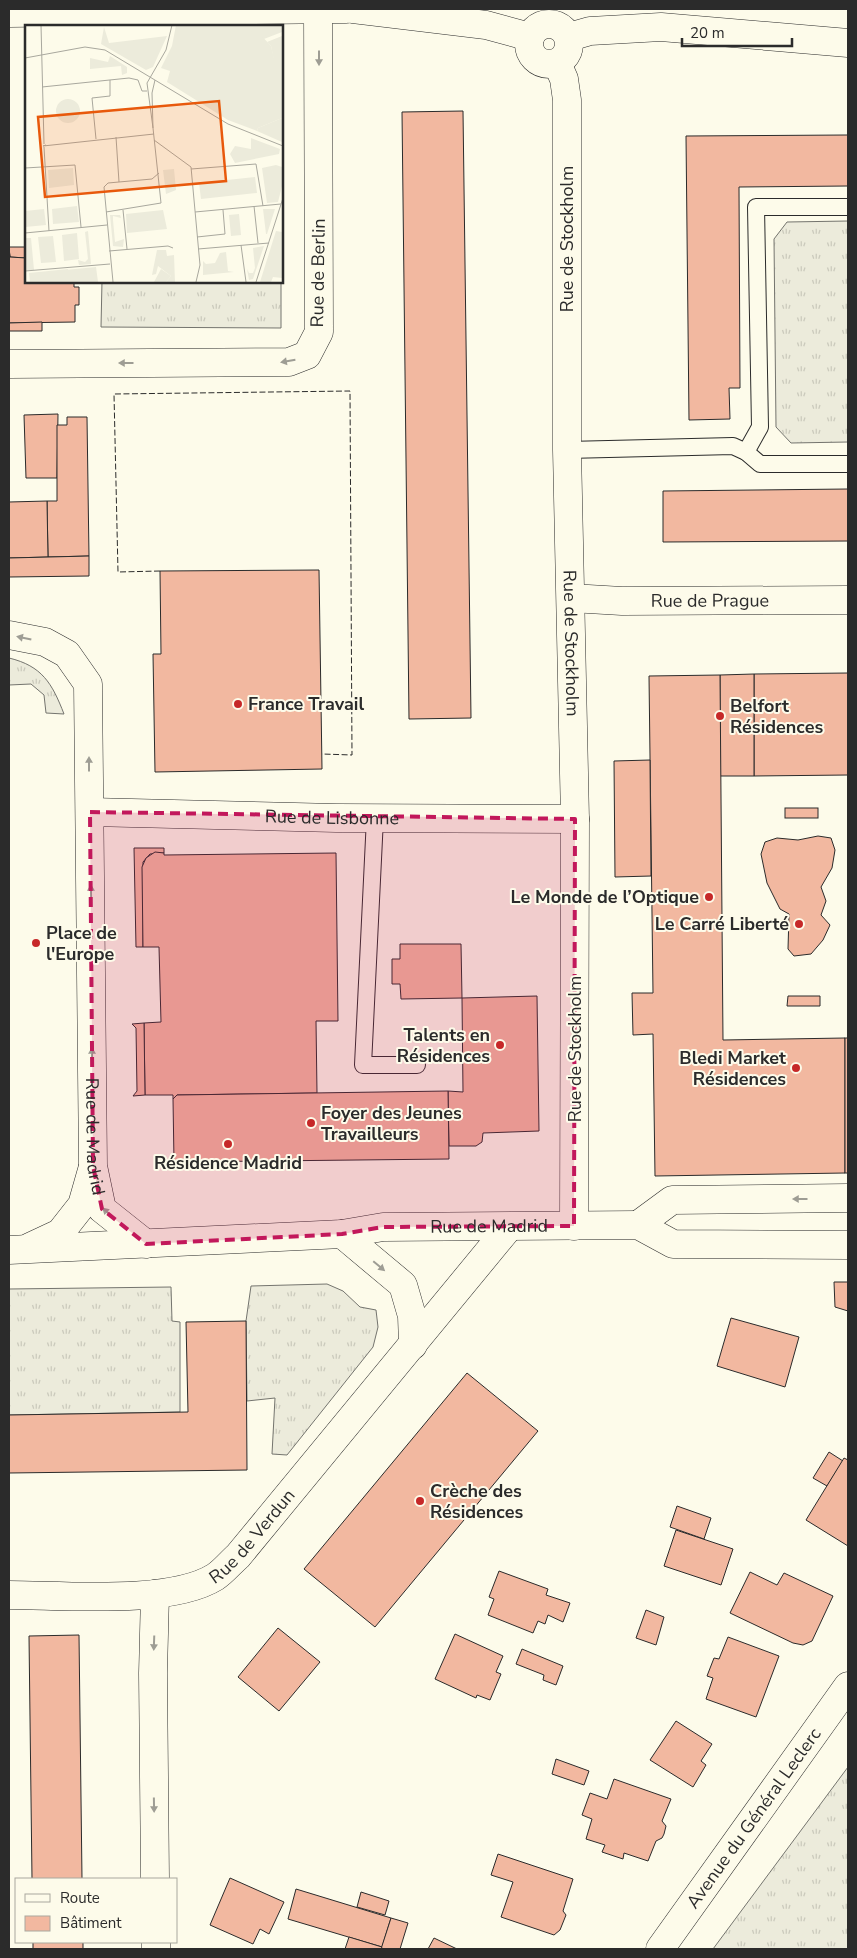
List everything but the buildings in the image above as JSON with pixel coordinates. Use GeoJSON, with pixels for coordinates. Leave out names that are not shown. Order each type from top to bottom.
{"type":"FeatureCollection","features":[{"type":"Feature","properties":{"kind":"street","name":"Rue de Berlin"},"geometry":{"type":"LineString","coordinates":[[9,364],[289,362],[307,355],[319,332],[318,9]]}},
{"type":"Feature","properties":{"kind":"street"},"geometry":{"type":"LineString","coordinates":[[9,13],[346,9]]}},
{"type":"Feature","properties":{"kind":"street"},"geometry":{"type":"LineString","coordinates":[[352,9],[486,25],[530,37]]}},
{"type":"Feature","properties":{"kind":"street"},"geometry":{"type":"LineString","coordinates":[[545,24],[554,24],[563,29],[568,37],[569,48],[565,57],[557,63],[545,64],[535,59],[529,48],[530,37],[536,28],[545,24]]}},
{"type":"Feature","properties":{"kind":"street"},"geometry":{"type":"LineString","coordinates":[[568,37],[590,31],[661,27],[848,43]]}},
{"type":"Feature","properties":{"kind":"street","name":"Rue de Stockholm"},"geometry":{"type":"LineString","coordinates":[[557,63],[564,79],[567,100],[567,450],[575,819],[574,1226]]}},
{"type":"Feature","properties":{"kind":"street","name":"Rue de Prague"},"geometry":{"type":"LineString","coordinates":[[571,598],[622,601],[848,600]]}},
{"type":"Feature","properties":{"kind":"street"},"geometry":{"type":"LineString","coordinates":[[9,635],[45,642],[67,654],[88,684],[90,812]]}},
{"type":"Feature","properties":{"kind":"street","name":"Rue de Lisbonne"},"geometry":{"type":"LineString","coordinates":[[90,812],[375,818],[575,819]]}},
{"type":"Feature","properties":{"kind":"street","name":"Rue de Madrid"},"geometry":{"type":"LineString","coordinates":[[90,812],[93,1166],[102,1209],[146,1244],[342,1234],[383,1227],[638,1225],[673,1244],[848,1245]]}},
{"type":"Feature","properties":{"kind":"street"},"geometry":{"type":"LineString","coordinates":[[16,1250],[60,1233],[82,1205],[93,1166]]}},
{"type":"Feature","properties":{"kind":"street"},"geometry":{"type":"LineString","coordinates":[[638,1225],[672,1200],[848,1198]]}},
{"type":"Feature","properties":{"kind":"street","name":"Rue de Verdun"},"geometry":{"type":"LineString","coordinates":[[9,1595],[155,1594],[185,1590],[216,1576],[238,1556],[509,1227]]}},
{"type":"Feature","properties":{"kind":"street"},"geometry":{"type":"LineString","coordinates":[[342,1234],[402,1285],[412,1316],[413,1344]]}},
{"type":"Feature","properties":{"kind":"street"},"geometry":{"type":"LineString","coordinates":[[16,1250],[146,1244]]}},
{"type":"Feature","properties":{"kind":"street"},"geometry":{"type":"LineString","coordinates":[[155,1594],[152,1673],[155,1878]]}},
{"type":"Feature","properties":{"kind":"street","name":"Avenue du Général Leclerc"},"geometry":{"type":"LineString","coordinates":[[660,1949],[848,1686]]}},
{"type":"Feature","properties":{"kind":"lane"},"geometry":{"type":"LineString","coordinates":[[746,452],[760,427],[756,207],[848,207]]}},
{"type":"Feature","properties":{"kind":"lane"},"geometry":{"type":"LineString","coordinates":[[567,450],[733,446],[746,452],[760,464],[848,464]]}},
{"type":"Feature","properties":{"kind":"lane"},"geometry":{"type":"LineString","coordinates":[[375,818],[362,1065],[418,1065]]}},
{"type":"Feature","properties":{"kind":"highlighted area"},"geometry":{"type":"Polygon","coordinates":[[[90,812],[575,819],[574,1226],[383,1227],[342,1234],[146,1244],[102,1209],[93,1166],[90,812]]]}},
{"type":"Feature","properties":{"kind":"green space"},"geometry":{"type":"Polygon","coordinates":[[[848,221],[848,442],[791,443],[776,427],[774,239],[787,222],[848,221]]]}},
{"type":"Feature","properties":{"kind":"green space"},"geometry":{"type":"Polygon","coordinates":[[[102,282],[281,282],[281,328],[101,327],[102,282]]]}},
{"type":"Feature","properties":{"kind":"green space"},"geometry":{"type":"Polygon","coordinates":[[[9,658],[30,666],[44,677],[55,693],[64,714],[46,713],[44,695],[31,684],[9,685],[9,658]]]}},
{"type":"Feature","properties":{"kind":"green space"},"geometry":{"type":"Polygon","coordinates":[[[327,1284],[343,1291],[360,1307],[376,1310],[378,1327],[373,1347],[287,1455],[272,1454],[275,1398],[247,1401],[246,1321],[251,1286],[327,1284]]]}},
{"type":"Feature","properties":{"kind":"green space"},"geometry":{"type":"Polygon","coordinates":[[[171,1287],[172,1321],[180,1322],[180,1412],[9,1415],[9,1289],[171,1287]]]}},
{"type":"Feature","properties":{"kind":"green space"},"geometry":{"type":"Polygon","coordinates":[[[848,1767],[848,1949],[713,1949],[848,1767]]]}},
{"type":"Feature","properties":{"kind":"fence"},"geometry":{"type":"LineString","coordinates":[[160,571],[118,572],[114,394],[350,391],[352,755],[322,754]]}},
{"type":"Feature","properties":{"kind":"place","name":"France Travail"},"geometry":{"type":"Point","coordinates":[238,704]}},
{"type":"Feature","properties":{"kind":"place","name":"Belfort Résidences"},"geometry":{"type":"Point","coordinates":[720,716]}},
{"type":"Feature","properties":{"kind":"place","name":"Le Monde de l’Optique"},"geometry":{"type":"Point","coordinates":[709,897]}},
{"type":"Feature","properties":{"kind":"place","name":"Le Carré Liberté"},"geometry":{"type":"Point","coordinates":[799,924]}},
{"type":"Feature","properties":{"kind":"place","name":"Place de l'Europe"},"geometry":{"type":"Point","coordinates":[36,943]}},
{"type":"Feature","properties":{"kind":"place","name":"Talents en Résidences"},"geometry":{"type":"Point","coordinates":[500,1045]}},
{"type":"Feature","properties":{"kind":"place","name":"Bledi Market Résidences"},"geometry":{"type":"Point","coordinates":[796,1068]}},
{"type":"Feature","properties":{"kind":"place","name":"Foyer des Jeunes Travailleurs"},"geometry":{"type":"Point","coordinates":[311,1123]}},
{"type":"Feature","properties":{"kind":"place","name":"Résidence Madrid"},"geometry":{"type":"Point","coordinates":[228,1144]}},
{"type":"Feature","properties":{"kind":"place","name":"Crèche des Résidences"},"geometry":{"type":"Point","coordinates":[420,1501]}}]}
